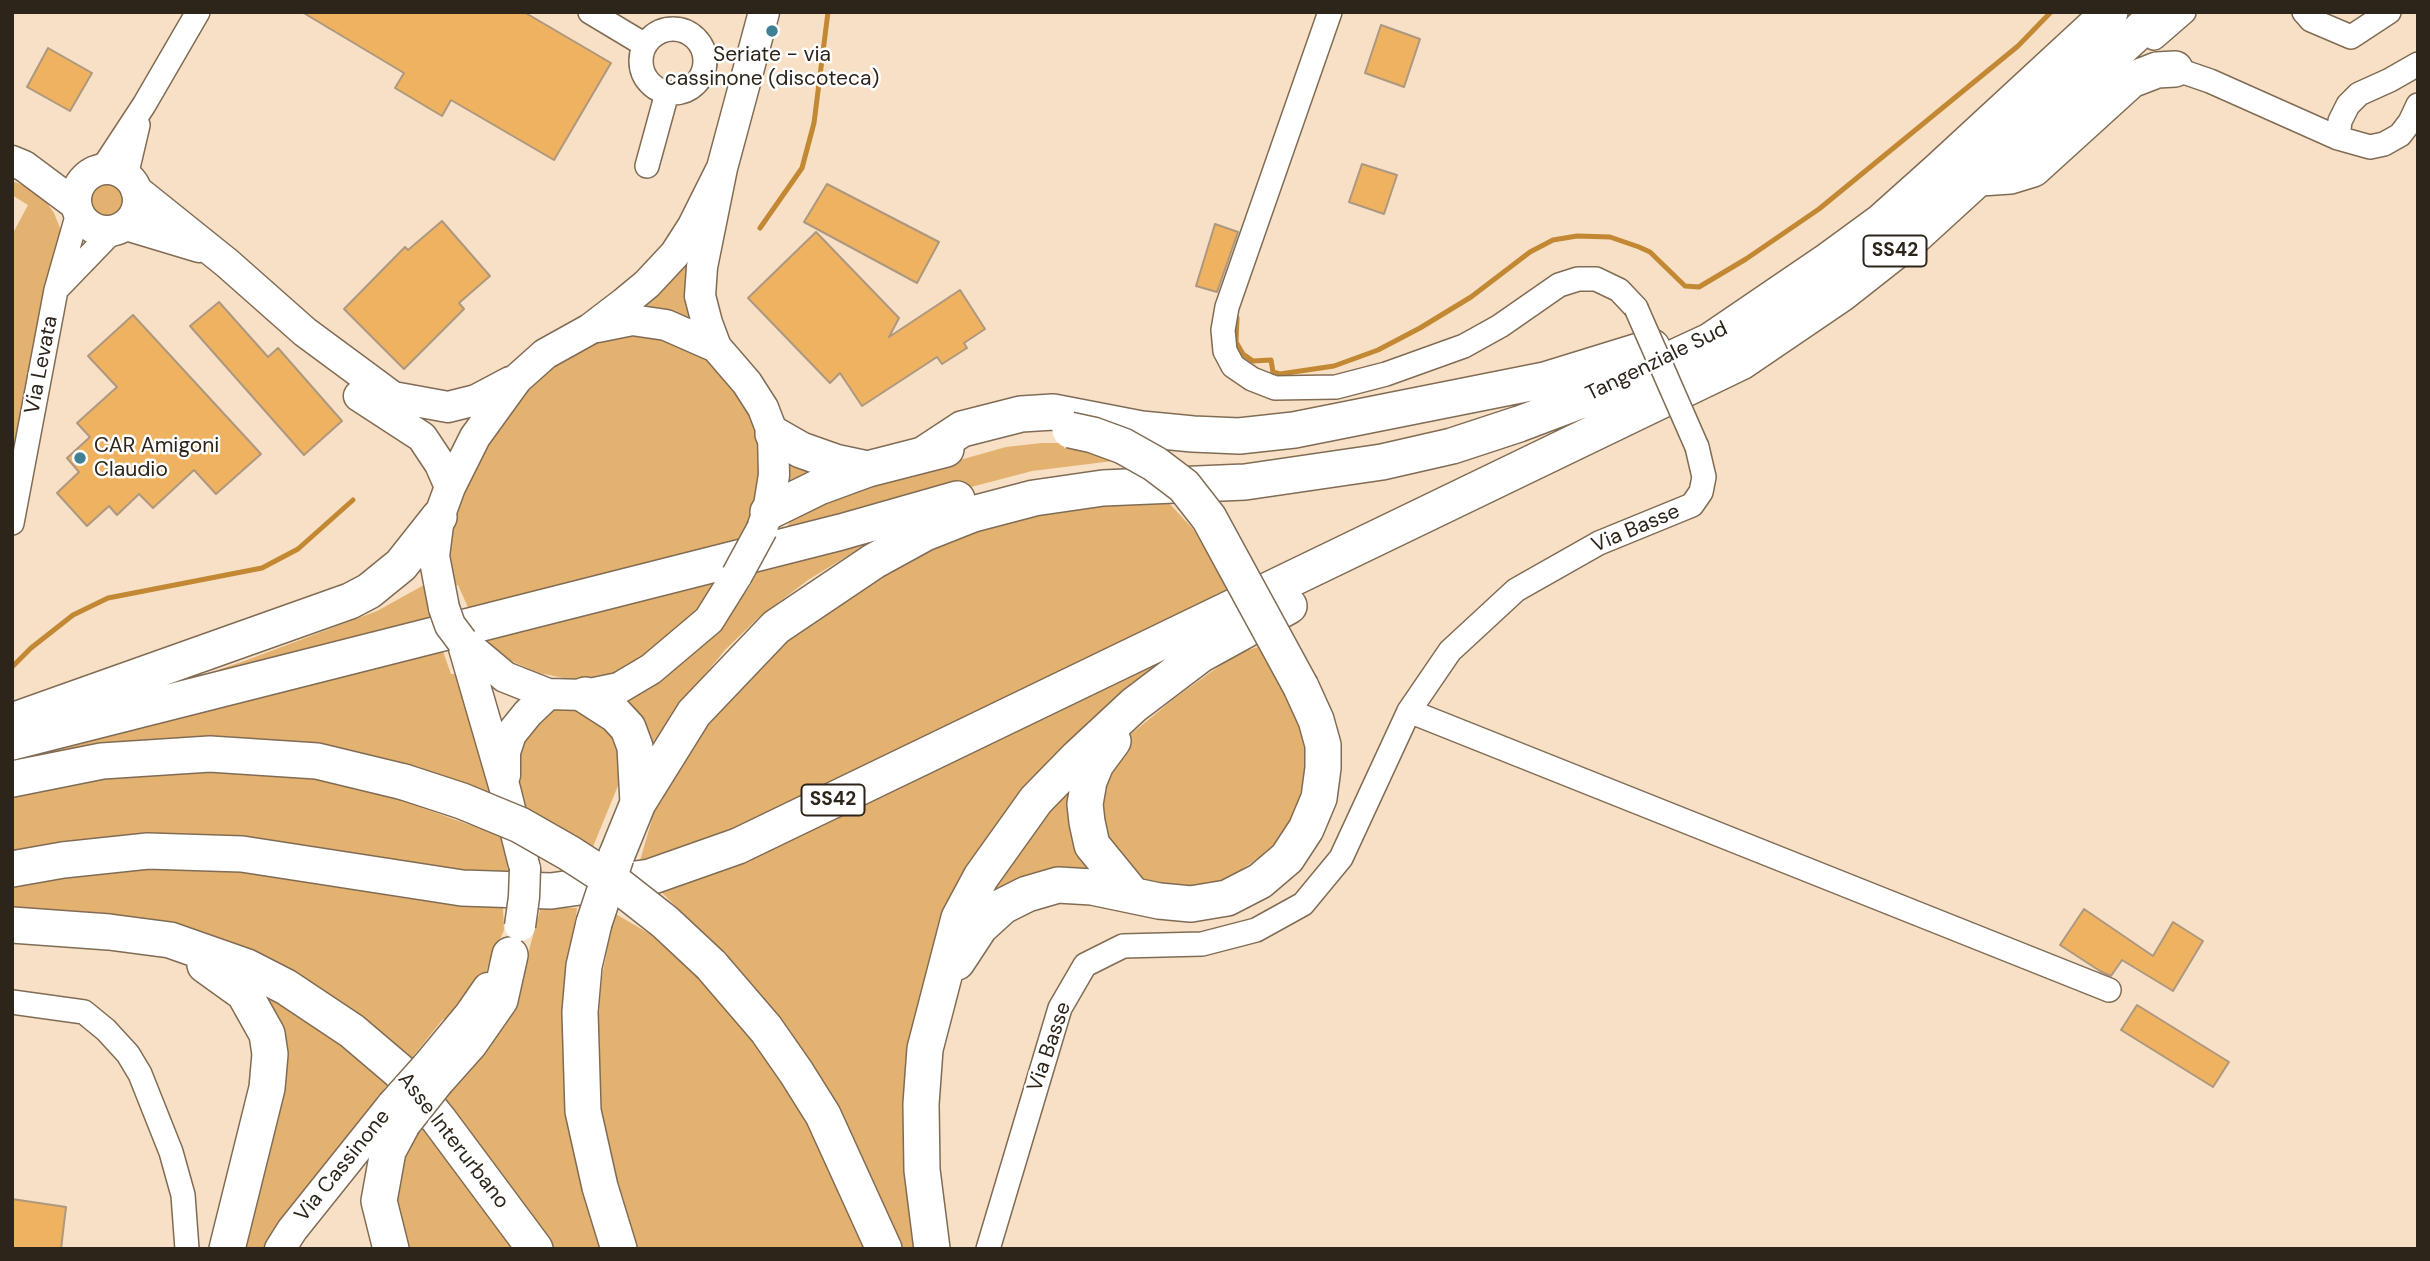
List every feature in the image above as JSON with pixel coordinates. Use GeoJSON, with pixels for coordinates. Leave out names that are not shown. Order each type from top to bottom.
{"type":"FeatureCollection","features":[{"type":"Feature","properties":{"kind":"highway","name":"Tangenziale Sud"},"geometry":{"type":"LineString","coordinates":[[1103,488],[1245,482],[1315,474],[1452,446],[1580,401],[1710,341],[1882,221],[2110,12]]}},
{"type":"Feature","properties":{"kind":"highway","name":"Tangenziale Sud"},"geometry":{"type":"LineString","coordinates":[[1591,436],[1741,362],[1863,277],[1916,235],[1980,178],[2160,12]]}},
{"type":"Feature","properties":{"kind":"highway"},"geometry":{"type":"LineString","coordinates":[[1980,178],[2010,176],[2033,169],[2130,80],[2157,69],[2175,69]]}},
{"type":"Feature","properties":{"kind":"highway"},"geometry":{"type":"LineString","coordinates":[[924,454],[962,429],[1021,414],[1053,412],[1141,429],[1193,434],[1239,436],[1294,430],[1545,380],[1681,338],[1710,341]]}},
{"type":"Feature","properties":{"kind":"highway"},"geometry":{"type":"LineString","coordinates":[[765,520],[819,487],[868,469],[924,454],[1035,429],[1070,430],[1093,435],[1123,446],[1155,464],[1184,486],[1209,518],[1301,687],[1316,720],[1323,745],[1319,798],[1306,829],[1286,858],[1260,881],[1227,898],[1191,904],[1159,901],[1092,887],[1058,885],[1027,894],[1003,906],[979,926],[938,992]]}},
{"type":"Feature","properties":{"kind":"highway"},"geometry":{"type":"LineString","coordinates":[[773,434],[801,450],[835,462],[868,469]]}},
{"type":"Feature","properties":{"kind":"highway"},"geometry":{"type":"LineString","coordinates":[[932,1249],[922,1170],[921,1104],[925,1049],[938,992],[958,918],[995,856],[1036,800],[1077,758],[1166,679],[1200,655],[1386,553],[1479,507],[1591,436]]}},
{"type":"Feature","properties":{"kind":"highway","name":"SS42"},"geometry":{"type":"LineString","coordinates":[[12,869],[63,860],[148,851],[242,854],[461,888],[551,891],[650,877],[738,846],[1591,436]]}},
{"type":"Feature","properties":{"kind":"highway","name":"SS42"},"geometry":{"type":"LineString","coordinates":[[12,742],[841,532],[1056,474],[1103,488]]}},
{"type":"Feature","properties":{"kind":"highway"},"geometry":{"type":"LineString","coordinates":[[619,1249],[600,1187],[583,1111],[580,1012],[584,966],[594,923],[638,803],[694,713],[776,627],[874,561],[925,533],[973,514],[1034,498],[1103,488]]}},
{"type":"Feature","properties":{"kind":"highway"},"geometry":{"type":"LineString","coordinates":[[12,721],[350,601],[377,585],[401,565],[444,502]]}},
{"type":"Feature","properties":{"kind":"highway"},"geometry":{"type":"LineString","coordinates":[[1132,894],[1092,845],[1085,804],[1093,773],[1113,741],[1245,631]]}},
{"type":"Feature","properties":{"kind":"highway"},"geometry":{"type":"LineString","coordinates":[[585,695],[616,715],[628,727],[635,747],[638,803]]}},
{"type":"Feature","properties":{"kind":"highway"},"geometry":{"type":"LineString","coordinates":[[12,779],[102,761],[210,754],[317,761],[404,782],[462,801],[520,825],[614,882],[655,914],[711,965],[766,1029],[810,1093],[842,1154],[884,1249]]}},
{"type":"Feature","properties":{"kind":"highway","name":"Asse Interurbano"},"geometry":{"type":"LineString","coordinates":[[12,925],[109,932],[170,940],[247,967],[286,986],[352,1031],[383,1056],[417,1090],[535,1249]]}},
{"type":"Feature","properties":{"kind":"highway"},"geometry":{"type":"LineString","coordinates":[[109,932],[192,958],[221,975],[244,993],[268,1034],[270,1054],[267,1088],[227,1249]]}},
{"type":"Feature","properties":{"kind":"highway"},"geometry":{"type":"LineString","coordinates":[[391,1249],[379,1201],[397,1114],[432,1073],[470,1043],[500,1000],[515,941]]}},
{"type":"Feature","properties":{"kind":"main road"},"geometry":{"type":"LineString","coordinates":[[722,167],[675,254],[647,284],[590,329],[545,354],[517,379],[475,437],[444,502],[433,555],[450,625],[463,641],[505,677],[548,694],[585,695],[619,688],[679,648],[709,620],[737,575],[765,520],[774,475],[773,434],[763,408],[747,383],[716,347],[701,296],[702,267],[722,167],[764,12]]}},
{"type":"Feature","properties":{"kind":"main road"},"geometry":{"type":"LineString","coordinates":[[18,164],[114,177],[157,204],[304,332],[393,397],[448,407],[476,400],[517,379]]}},
{"type":"Feature","properties":{"kind":"main road"},"geometry":{"type":"LineString","coordinates":[[18,164],[77,208]]}},
{"type":"Feature","properties":{"kind":"main road"},"geometry":{"type":"LineString","coordinates":[[120,228],[136,213],[138,205],[114,177],[86,177],[77,189],[77,208],[82,220],[96,230],[120,228],[169,236],[212,251]]}},
{"type":"Feature","properties":{"kind":"main road"},"geometry":{"type":"LineString","coordinates":[[590,329],[632,320],[643,321],[666,325],[716,347]]}},
{"type":"Feature","properties":{"kind":"main road"},"geometry":{"type":"LineString","coordinates":[[304,332],[333,370],[359,396],[422,437],[440,464],[444,502]]}},
{"type":"Feature","properties":{"kind":"main road"},"geometry":{"type":"LineString","coordinates":[[463,641],[525,869],[515,941]]}},
{"type":"Feature","properties":{"kind":"main road"},"geometry":{"type":"LineString","coordinates":[[505,789],[505,752],[512,734],[528,713],[548,694]]}},
{"type":"Feature","properties":{"kind":"main road","name":"Via Cassinone"},"geometry":{"type":"LineString","coordinates":[[280,1249],[292,1230],[397,1114]]}},
{"type":"Feature","properties":{"kind":"street"},"geometry":{"type":"LineString","coordinates":[[114,177],[144,105],[198,12]]}},
{"type":"Feature","properties":{"kind":"street"},"geometry":{"type":"LineString","coordinates":[[590,12],[645,45]]}},
{"type":"Feature","properties":{"kind":"street","name":"Via Basse"},"geometry":{"type":"LineString","coordinates":[[988,1249],[1060,1008],[1085,965],[1123,946],[1202,944],[1256,930],[1303,904],[1341,858],[1409,711],[1450,651],[1516,590],[1598,543],[1692,505],[1701,492],[1704,477],[1697,447],[1636,308],[1619,290],[1596,279],[1578,279],[1559,285],[1500,326],[1464,346],[1386,374],[1336,387],[1275,388],[1252,379],[1233,366],[1225,351],[1223,330],[1227,307],[1330,12]]}},
{"type":"Feature","properties":{"kind":"street"},"geometry":{"type":"LineString","coordinates":[[1980,178],[2032,146],[2184,12]]}},
{"type":"Feature","properties":{"kind":"street"},"geometry":{"type":"LineString","coordinates":[[2304,12],[2311,20],[2351,37],[2389,12]]}},
{"type":"Feature","properties":{"kind":"street"},"geometry":{"type":"LineString","coordinates":[[686,21],[700,43],[706,64],[696,83],[685,91],[667,93],[649,83],[643,74],[641,55],[652,37],[686,21]]}},
{"type":"Feature","properties":{"kind":"street"},"geometry":{"type":"LineString","coordinates":[[2338,138],[2344,113],[2359,94],[2418,64]]}},
{"type":"Feature","properties":{"kind":"street"},"geometry":{"type":"LineString","coordinates":[[2175,69],[2210,81],[2338,138],[2370,147],[2384,144],[2400,135],[2418,105]]}},
{"type":"Feature","properties":{"kind":"street"},"geometry":{"type":"LineString","coordinates":[[647,166],[667,93]]}},
{"type":"Feature","properties":{"kind":"street","name":"Via Levata"},"geometry":{"type":"LineString","coordinates":[[12,523],[56,290],[77,208]]}},
{"type":"Feature","properties":{"kind":"street","name":"Via Levata"},"geometry":{"type":"LineString","coordinates":[[56,290],[86,257],[120,228]]}},
{"type":"Feature","properties":{"kind":"street"},"geometry":{"type":"LineString","coordinates":[[1409,711],[2109,990]]}},
{"type":"Feature","properties":{"kind":"street"},"geometry":{"type":"LineString","coordinates":[[12,1002],[84,1013],[106,1030],[128,1054],[141,1074],[171,1152],[183,1195],[187,1249]]}},
{"type":"Feature","properties":{"kind":"street"},"geometry":{"type":"LineString","coordinates":[[174,1131],[191,1176],[198,1249]]}},
{"type":"Feature","properties":{"kind":"shaded area"},"geometry":{"type":"Polygon","coordinates":[[[110,178],[125,185],[132,200],[125,215],[110,222],[95,215],[88,200],[95,185],[110,178]]]}},
{"type":"Feature","properties":{"kind":"shaded area"},"geometry":{"type":"Polygon","coordinates":[[[12,181],[33,189],[45,200],[54,213],[62,239],[12,485],[12,235],[28,205],[12,195],[12,181]]]}},
{"type":"Feature","properties":{"kind":"shaded area"},"geometry":{"type":"Polygon","coordinates":[[[690,259],[696,325],[634,311],[661,287],[690,259]]]}},
{"type":"Feature","properties":{"kind":"shaded area"},"geometry":{"type":"Polygon","coordinates":[[[643,334],[702,354],[740,391],[759,437],[762,466],[754,515],[750,515],[738,545],[471,614],[458,585],[452,586],[448,567],[451,533],[460,499],[479,455],[526,390],[553,362],[594,338],[643,334]]]}},
{"type":"Feature","properties":{"kind":"shaded area"},"geometry":{"type":"Polygon","coordinates":[[[1065,443],[1064,448],[1086,451],[1113,461],[1032,471],[781,537],[795,513],[811,502],[1006,447],[1065,443]]]}},
{"type":"Feature","properties":{"kind":"shaded area"},"geometry":{"type":"Polygon","coordinates":[[[780,444],[825,476],[778,500],[780,444]]]}},
{"type":"Feature","properties":{"kind":"shaded area"},"geometry":{"type":"Polygon","coordinates":[[[1167,501],[1193,529],[1230,592],[745,825],[677,854],[639,864],[657,802],[712,717],[768,649],[878,571],[969,532],[1061,506],[1167,501]]]}},
{"type":"Feature","properties":{"kind":"shaded area"},"geometry":{"type":"Polygon","coordinates":[[[880,536],[808,580],[758,618],[725,650],[698,683],[646,759],[616,702],[661,678],[691,655],[713,633],[750,586],[764,558],[880,536]]]}},
{"type":"Feature","properties":{"kind":"shaded area"},"geometry":{"type":"Polygon","coordinates":[[[724,573],[712,599],[628,671],[600,677],[569,679],[539,673],[502,657],[481,634],[724,573]]]}},
{"type":"Feature","properties":{"kind":"shaded area"},"geometry":{"type":"Polygon","coordinates":[[[424,585],[435,623],[88,714],[247,660],[377,611],[424,585]]]}},
{"type":"Feature","properties":{"kind":"shaded area"},"geometry":{"type":"Polygon","coordinates":[[[440,643],[451,674],[456,674],[494,796],[412,765],[409,770],[12,766],[12,755],[440,643]]]}},
{"type":"Feature","properties":{"kind":"shaded area"},"geometry":{"type":"Polygon","coordinates":[[[1261,646],[1293,699],[1304,733],[1307,767],[1296,812],[1281,837],[1260,857],[1224,881],[1189,892],[1151,889],[1101,845],[1095,782],[1120,743],[1175,698],[1236,654],[1261,646]]]}},
{"type":"Feature","properties":{"kind":"shaded area"},"geometry":{"type":"Polygon","coordinates":[[[1160,657],[1166,670],[939,938],[919,1249],[897,1249],[833,1104],[793,1035],[729,958],[656,887],[1160,657]]]}},
{"type":"Feature","properties":{"kind":"shaded area"},"geometry":{"type":"Polygon","coordinates":[[[557,706],[581,709],[611,729],[621,751],[622,776],[592,849],[526,812],[517,794],[517,730],[557,706]]]}},
{"type":"Feature","properties":{"kind":"shaded area"},"geometry":{"type":"Polygon","coordinates":[[[208,765],[302,773],[403,801],[506,838],[508,877],[12,857],[12,793],[48,785],[208,765]]]}},
{"type":"Feature","properties":{"kind":"shaded area"},"geometry":{"type":"Polygon","coordinates":[[[1071,773],[1099,867],[976,910],[1071,773]]]}},
{"type":"Feature","properties":{"kind":"shaded area"},"geometry":{"type":"Polygon","coordinates":[[[195,862],[396,890],[396,897],[503,907],[504,930],[485,974],[450,1021],[443,1019],[406,1065],[332,1005],[12,910],[12,880],[195,862]]]}},
{"type":"Feature","properties":{"kind":"shaded area"},"geometry":{"type":"Polygon","coordinates":[[[541,907],[577,908],[565,1015],[606,1249],[550,1249],[441,1097],[524,968],[541,907]]]}},
{"type":"Feature","properties":{"kind":"shaded area"},"geometry":{"type":"Polygon","coordinates":[[[614,913],[650,934],[714,992],[795,1093],[876,1249],[635,1249],[602,1133],[597,1040],[602,977],[614,913]]]}},
{"type":"Feature","properties":{"kind":"shaded area"},"geometry":{"type":"Polygon","coordinates":[[[259,985],[391,1080],[371,1106],[374,1110],[268,1249],[236,1249],[259,985]]]}},
{"type":"Feature","properties":{"kind":"shaded area"},"geometry":{"type":"Polygon","coordinates":[[[427,1116],[519,1249],[399,1249],[390,1207],[399,1150],[427,1116]]]}},
{"type":"Feature","properties":{"kind":"building"},"geometry":{"type":"Polygon","coordinates":[[[302,12],[524,12],[611,63],[554,160],[451,100],[442,116],[395,88],[404,73],[302,12]]]}},
{"type":"Feature","properties":{"kind":"building"},"geometry":{"type":"Polygon","coordinates":[[[1381,25],[1420,39],[1404,87],[1365,73],[1381,25]]]}},
{"type":"Feature","properties":{"kind":"building"},"geometry":{"type":"Polygon","coordinates":[[[48,48],[92,73],[70,111],[27,87],[48,48]]]}},
{"type":"Feature","properties":{"kind":"building"},"geometry":{"type":"Polygon","coordinates":[[[1362,164],[1397,175],[1384,214],[1349,202],[1362,164]]]}},
{"type":"Feature","properties":{"kind":"building"},"geometry":{"type":"Polygon","coordinates":[[[827,184],[939,242],[917,283],[804,222],[827,184]]]}},
{"type":"Feature","properties":{"kind":"building"},"geometry":{"type":"Polygon","coordinates":[[[442,221],[490,276],[459,303],[464,309],[404,369],[344,309],[405,247],[408,250],[442,221]]]}},
{"type":"Feature","properties":{"kind":"building"},"geometry":{"type":"Polygon","coordinates":[[[1215,224],[1238,232],[1217,292],[1196,286],[1215,224]]]}},
{"type":"Feature","properties":{"kind":"building"},"geometry":{"type":"Polygon","coordinates":[[[816,232],[899,318],[889,337],[960,290],[985,329],[964,343],[967,348],[942,364],[937,357],[862,406],[840,373],[830,383],[748,298],[816,232]]]}},
{"type":"Feature","properties":{"kind":"building"},"geometry":{"type":"Polygon","coordinates":[[[219,302],[268,357],[278,348],[342,421],[304,455],[190,326],[219,302]]]}},
{"type":"Feature","properties":{"kind":"building"},"geometry":{"type":"Polygon","coordinates":[[[133,315],[261,454],[216,494],[194,470],[153,508],[139,494],[117,515],[109,506],[87,526],[57,493],[79,472],[67,458],[90,437],[77,423],[117,387],[88,356],[133,315]]]}},
{"type":"Feature","properties":{"kind":"building"},"geometry":{"type":"Polygon","coordinates":[[[2084,909],[2153,956],[2173,922],[2203,941],[2173,991],[2122,960],[2111,976],[2060,945],[2084,909]]]}},
{"type":"Feature","properties":{"kind":"building"},"geometry":{"type":"Polygon","coordinates":[[[2137,1005],[2229,1062],[2213,1087],[2121,1030],[2137,1005]]]}},
{"type":"Feature","properties":{"kind":"building"},"geometry":{"type":"Polygon","coordinates":[[[12,1199],[66,1207],[61,1249],[12,1249],[12,1199]]]}},
{"type":"Feature","properties":{"kind":"waterway"},"geometry":{"type":"LineString","coordinates":[[760,228],[802,168],[814,123],[828,12]]}},
{"type":"Feature","properties":{"kind":"waterway"},"geometry":{"type":"LineString","coordinates":[[1237,318],[1236,342],[1243,354],[1253,361],[1271,360],[1273,372],[1280,374],[1334,366],[1378,350],[1420,328],[1471,297],[1530,252],[1553,240],[1577,236],[1610,237],[1639,247],[1650,252],[1685,286],[1699,287],[1746,259],[1819,209],[2018,46],[2051,12]]}},
{"type":"Feature","properties":{"kind":"waterway"},"geometry":{"type":"LineString","coordinates":[[12,667],[31,648],[73,615],[108,598],[262,568],[298,549],[353,500]]}},
{"type":"Feature","properties":{"kind":"place","name":"Seriate - via cassinone (discoteca)"},"geometry":{"type":"Point","coordinates":[772,31]}},
{"type":"Feature","properties":{"kind":"place","name":"CAR Amigoni Claudio"},"geometry":{"type":"Point","coordinates":[80,458]}}]}
